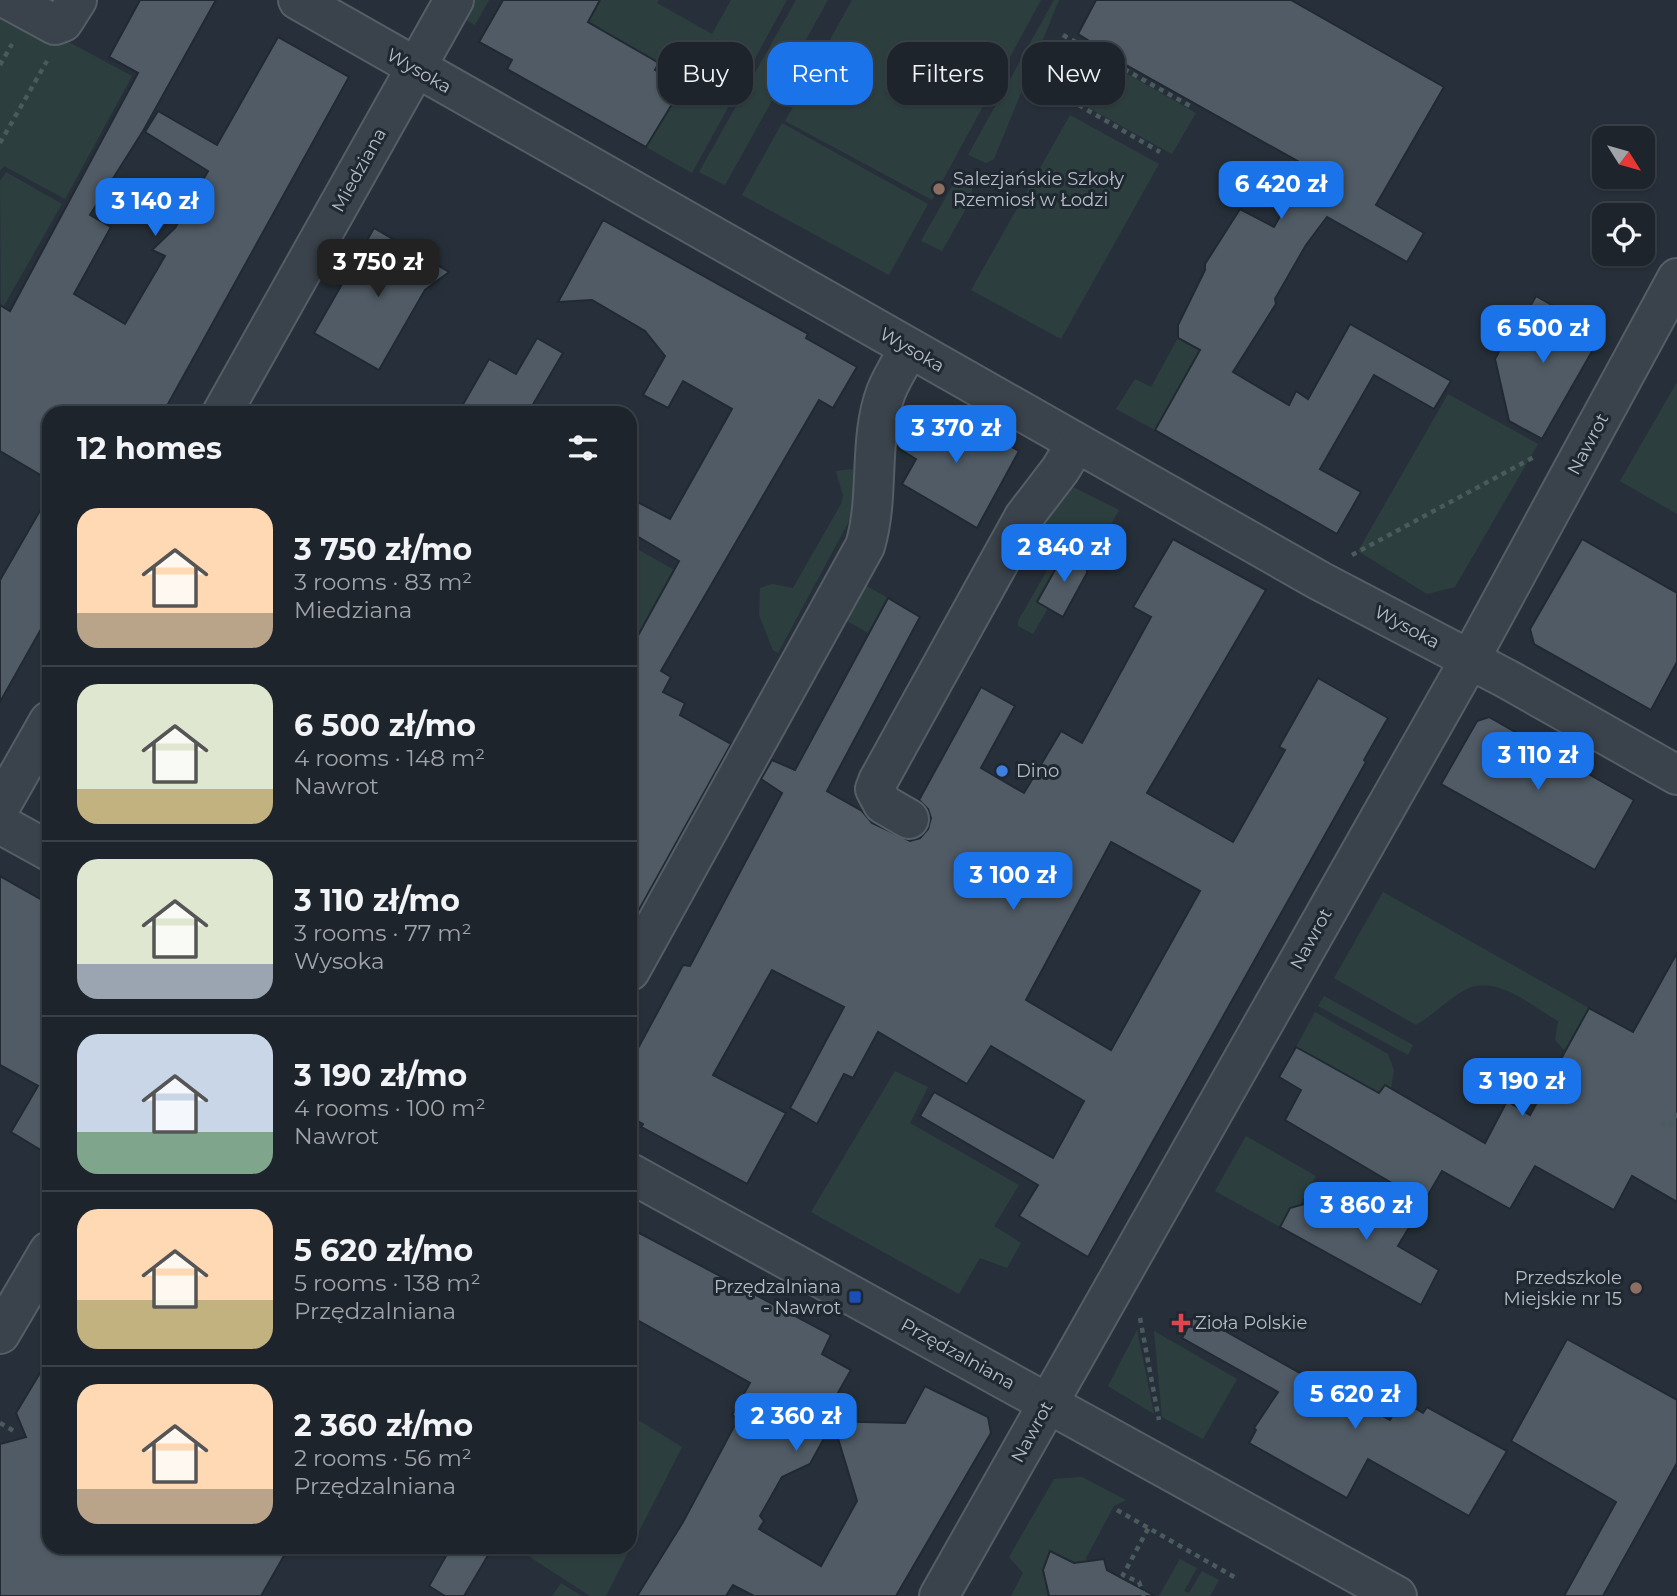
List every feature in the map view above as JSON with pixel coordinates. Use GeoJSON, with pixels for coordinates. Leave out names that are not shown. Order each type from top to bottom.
{"type":"FeatureCollection","features":[{"type":"Feature","properties":{"kind":"street"},"geometry":{"type":"LineString","coordinates":[[9,0],[55,24],[70,11]]}},
{"type":"Feature","properties":{"kind":"street","name":"Wysoka"},"geometry":{"type":"LineString","coordinates":[[298,0],[1076,444],[1320,581],[1469,659],[1677,775]]}},
{"type":"Feature","properties":{"kind":"street","name":"Miedziana"},"geometry":{"type":"LineString","coordinates":[[226,406],[454,0]]}},
{"type":"Feature","properties":{"kind":"street","name":"Nawrot"},"geometry":{"type":"LineString","coordinates":[[939,1596],[1469,659],[1677,278]]}},
{"type":"Feature","properties":{"kind":"street"},"geometry":{"type":"LineString","coordinates":[[637,958],[865,546],[872,524],[878,433],[886,393],[909,349]]}},
{"type":"Feature","properties":{"kind":"street"},"geometry":{"type":"LineString","coordinates":[[909,819],[883,804],[875,789],[878,780],[1024,517],[1076,444]]}},
{"type":"Feature","properties":{"kind":"street"},"geometry":{"type":"LineString","coordinates":[[0,807],[42,733]]}},
{"type":"Feature","properties":{"kind":"street"},"geometry":{"type":"LineString","coordinates":[[0,824],[42,847]]}},
{"type":"Feature","properties":{"kind":"street","name":"Przędzalniana"},"geometry":{"type":"LineString","coordinates":[[637,1177],[1397,1596]]}},
{"type":"Feature","properties":{"kind":"street"},"geometry":{"type":"LineString","coordinates":[[0,1334],[42,1263]]}},
{"type":"Feature","properties":{"kind":"path"},"geometry":{"type":"LineString","coordinates":[[0,143],[61,37],[70,11]]}},
{"type":"Feature","properties":{"kind":"path"},"geometry":{"type":"LineString","coordinates":[[1063,35],[1192,107]]}},
{"type":"Feature","properties":{"kind":"path"},"geometry":{"type":"LineString","coordinates":[[1079,105],[1160,152]]}},
{"type":"Feature","properties":{"kind":"path"},"geometry":{"type":"LineString","coordinates":[[1352,555],[1544,452]]}},
{"type":"Feature","properties":{"kind":"path"},"geometry":{"type":"LineString","coordinates":[[1661,1123],[1669,1127],[1677,1113]]}},
{"type":"Feature","properties":{"kind":"path"},"geometry":{"type":"LineString","coordinates":[[1139,1314],[1159,1421]]}},
{"type":"Feature","properties":{"kind":"path"},"geometry":{"type":"LineString","coordinates":[[0,1423],[14,1431]]}},
{"type":"Feature","properties":{"kind":"path"},"geometry":{"type":"LineString","coordinates":[[1117,1510],[1236,1578]]}},
{"type":"Feature","properties":{"kind":"path"},"geometry":{"type":"LineString","coordinates":[[1144,1596],[1139,1582],[1123,1576],[1149,1527]]}},
{"type":"Feature","properties":{"kind":"green space"},"geometry":{"type":"Polygon","coordinates":[[[475,0],[489,0],[475,25],[464,19],[475,0]]]}},
{"type":"Feature","properties":{"kind":"green space"},"geometry":{"type":"Polygon","coordinates":[[[600,0],[659,0],[657,3],[712,34],[731,0],[787,0],[753,62],[753,42],[658,42],[658,61],[629,45],[572,24],[600,0]]]}},
{"type":"Feature","properties":{"kind":"green space"},"geometry":{"type":"Polygon","coordinates":[[[796,0],[828,0],[805,42],[772,42],[796,0]]]}},
{"type":"Feature","properties":{"kind":"green space"},"geometry":{"type":"Polygon","coordinates":[[[852,0],[1041,0],[1008,61],[1008,42],[887,42],[887,105],[984,105],[932,200],[785,121],[794,105],[873,105],[873,42],[829,42],[852,0]]]}},
{"type":"Feature","properties":{"kind":"green space"},"geometry":{"type":"Polygon","coordinates":[[[1054,0],[1059,0],[1042,42],[1031,42],[1054,0]]]}},
{"type":"Feature","properties":{"kind":"green space"},"geometry":{"type":"Polygon","coordinates":[[[0,5],[132,76],[65,199],[4,166],[0,171],[0,5]]]}},
{"type":"Feature","properties":{"kind":"green space"},"geometry":{"type":"Polygon","coordinates":[[[767,51],[767,105],[770,105],[725,185],[699,172],[737,105],[753,105],[753,76],[767,51]]]}},
{"type":"Feature","properties":{"kind":"green space"},"geometry":{"type":"Polygon","coordinates":[[[1022,58],[1022,91],[994,159],[986,163],[968,155],[996,105],[1008,105],[1008,83],[1022,58]]]}},
{"type":"Feature","properties":{"kind":"green space"},"geometry":{"type":"Polygon","coordinates":[[[1125,73],[1196,113],[1172,154],[1084,105],[1125,105],[1125,73]]]}},
{"type":"Feature","properties":{"kind":"green space"},"geometry":{"type":"Polygon","coordinates":[[[671,105],[729,105],[692,173],[646,147],[671,105]]]}},
{"type":"Feature","properties":{"kind":"green space"},"geometry":{"type":"Polygon","coordinates":[[[1070,115],[1159,164],[1061,339],[971,290],[1070,115]]]}},
{"type":"Feature","properties":{"kind":"green space"},"geometry":{"type":"Polygon","coordinates":[[[782,123],[928,204],[889,275],[742,195],[782,123]]]}},
{"type":"Feature","properties":{"kind":"green space"},"geometry":{"type":"Polygon","coordinates":[[[6,172],[62,204],[1,311],[0,181],[6,172]]]}},
{"type":"Feature","properties":{"kind":"green space"},"geometry":{"type":"Polygon","coordinates":[[[956,179],[972,188],[972,198],[942,251],[921,241],[956,179]]]}},
{"type":"Feature","properties":{"kind":"green space"},"geometry":{"type":"Polygon","coordinates":[[[1178,338],[1200,350],[1155,430],[1116,409],[1135,379],[1151,387],[1178,338]]]}},
{"type":"Feature","properties":{"kind":"green space"},"geometry":{"type":"Polygon","coordinates":[[[1677,382],[1677,514],[1620,481],[1677,382]]]}},
{"type":"Feature","properties":{"kind":"green space"},"geometry":{"type":"Polygon","coordinates":[[[1448,394],[1538,444],[1455,587],[1427,594],[1358,551],[1448,394]]]}},
{"type":"Feature","properties":{"kind":"green space"},"geometry":{"type":"Polygon","coordinates":[[[853,469],[855,510],[778,653],[773,650],[759,615],[760,588],[772,584],[793,588],[841,504],[843,496],[836,471],[853,469]]]}},
{"type":"Feature","properties":{"kind":"green space"},"geometry":{"type":"Polygon","coordinates":[[[1073,487],[1119,510],[1090,563],[1066,550],[1048,608],[1033,634],[1018,626],[1018,621],[1065,539],[1043,523],[1073,487]]]}},
{"type":"Feature","properties":{"kind":"green space"},"geometry":{"type":"Polygon","coordinates":[[[637,549],[676,571],[637,641],[637,549]]]}},
{"type":"Feature","properties":{"kind":"green space"},"geometry":{"type":"Polygon","coordinates":[[[856,580],[888,598],[868,633],[837,615],[856,580]]]}},
{"type":"Feature","properties":{"kind":"green space"},"geometry":{"type":"Polygon","coordinates":[[[1383,892],[1589,1008],[1565,1051],[1555,1040],[1558,1021],[1501,988],[1477,986],[1465,990],[1416,1025],[1334,978],[1383,892]]]}},
{"type":"Feature","properties":{"kind":"green space"},"geometry":{"type":"Polygon","coordinates":[[[1324,996],[1413,1045],[1408,1055],[1318,1006],[1324,996]]]}},
{"type":"Feature","properties":{"kind":"green space"},"geometry":{"type":"Polygon","coordinates":[[[1315,1012],[1388,1054],[1394,1070],[1391,1089],[1385,1085],[1381,1091],[1362,1092],[1356,1080],[1296,1047],[1315,1012]]]}},
{"type":"Feature","properties":{"kind":"green space"},"geometry":{"type":"Polygon","coordinates":[[[895,1071],[928,1087],[910,1123],[1019,1185],[994,1226],[1021,1243],[1007,1268],[980,1258],[959,1294],[811,1212],[895,1071]]]}},
{"type":"Feature","properties":{"kind":"green space"},"geometry":{"type":"Polygon","coordinates":[[[1246,1136],[1316,1176],[1300,1205],[1290,1208],[1280,1227],[1215,1191],[1246,1136]]]}},
{"type":"Feature","properties":{"kind":"green space"},"geometry":{"type":"Polygon","coordinates":[[[1137,1330],[1154,1414],[1108,1386],[1137,1330]]]}},
{"type":"Feature","properties":{"kind":"green space"},"geometry":{"type":"Polygon","coordinates":[[[1154,1331],[1237,1379],[1203,1439],[1162,1417],[1154,1331]]]}},
{"type":"Feature","properties":{"kind":"green space"},"geometry":{"type":"Polygon","coordinates":[[[637,1419],[682,1447],[637,1535],[637,1419]]]}},
{"type":"Feature","properties":{"kind":"green space"},"geometry":{"type":"Polygon","coordinates":[[[1082,1477],[1126,1500],[1114,1506],[1086,1558],[1092,1575],[1048,1558],[1043,1570],[1045,1580],[1055,1586],[1047,1596],[1011,1596],[1023,1573],[1009,1557],[1054,1479],[1082,1477]]]}},
{"type":"Feature","properties":{"kind":"green space"},"geometry":{"type":"Polygon","coordinates":[[[525,1554],[627,1554],[606,1596],[590,1596],[525,1554]]]}},
{"type":"Feature","properties":{"kind":"green space"},"geometry":{"type":"Polygon","coordinates":[[[1180,1559],[1197,1568],[1184,1591],[1189,1593],[1202,1571],[1219,1580],[1210,1596],[1159,1596],[1180,1559]]]}},
{"type":"Feature","properties":{"kind":"green space"},"geometry":{"type":"Polygon","coordinates":[[[561,1583],[582,1596],[552,1596],[561,1583]]]}},
{"type":"Feature","properties":{"kind":"building"},"geometry":{"type":"Polygon","coordinates":[[[140,0],[216,0],[143,131],[90,215],[111,227],[74,294],[125,324],[165,256],[152,250],[175,228],[208,171],[145,132],[158,111],[217,145],[278,37],[349,77],[167,406],[42,406],[42,476],[0,451],[0,305],[10,311],[138,73],[109,57],[140,0]]]}},
{"type":"Feature","properties":{"kind":"building"},"geometry":{"type":"Polygon","coordinates":[[[503,0],[600,0],[588,22],[658,62],[655,70],[658,72],[658,105],[671,105],[646,147],[507,69],[512,60],[479,42],[503,0]]]}},
{"type":"Feature","properties":{"kind":"building"},"geometry":{"type":"Polygon","coordinates":[[[1096,0],[1291,0],[1444,87],[1376,205],[1424,233],[1407,262],[1327,217],[1306,245],[1275,299],[1276,304],[1233,372],[1289,405],[1296,391],[1308,399],[1350,324],[1451,381],[1434,409],[1374,375],[1320,469],[1361,492],[1337,534],[1155,430],[1200,350],[1178,338],[1178,325],[1205,270],[1205,264],[1240,209],[1274,227],[1308,167],[1125,64],[1125,42],[1091,42],[1078,34],[1096,0]]]}},
{"type":"Feature","properties":{"kind":"building"},"geometry":{"type":"Polygon","coordinates":[[[603,220],[808,334],[806,338],[857,367],[833,408],[819,400],[661,671],[671,677],[663,692],[685,703],[680,715],[731,744],[637,913],[637,637],[679,561],[637,536],[637,502],[670,519],[732,409],[683,381],[668,408],[643,395],[665,356],[645,331],[592,300],[558,302],[603,220]]]}},
{"type":"Feature","properties":{"kind":"building"},"geometry":{"type":"Polygon","coordinates":[[[374,228],[449,272],[425,290],[379,370],[314,333],[374,228]]]}},
{"type":"Feature","properties":{"kind":"building"},"geometry":{"type":"Polygon","coordinates":[[[1536,296],[1602,334],[1542,439],[1509,421],[1495,359],[1503,344],[1510,342],[1536,296]]]}},
{"type":"Feature","properties":{"kind":"building"},"geometry":{"type":"Polygon","coordinates":[[[537,338],[563,353],[532,406],[462,406],[489,359],[516,374],[537,338]]]}},
{"type":"Feature","properties":{"kind":"building"},"geometry":{"type":"Polygon","coordinates":[[[945,410],[1019,451],[977,528],[902,484],[916,459],[898,448],[919,411],[938,422],[945,410]]]}},
{"type":"Feature","properties":{"kind":"building"},"geometry":{"type":"Polygon","coordinates":[[[42,507],[42,627],[0,702],[0,580],[42,507]]]}},
{"type":"Feature","properties":{"kind":"building"},"geometry":{"type":"Polygon","coordinates":[[[1173,539],[1266,590],[1147,793],[1233,842],[1285,750],[1279,747],[1318,678],[1388,718],[1364,760],[1366,762],[1088,1257],[1019,1216],[1038,1185],[920,1116],[934,1092],[1053,1158],[1084,1101],[991,1046],[967,1084],[878,1032],[853,1078],[844,1074],[817,1124],[790,1108],[844,1007],[772,970],[713,1075],[786,1113],[747,1184],[641,1127],[643,1124],[637,1121],[637,1050],[683,965],[690,966],[782,793],[761,779],[772,760],[795,770],[888,598],[920,617],[827,791],[862,811],[872,823],[910,841],[920,838],[928,829],[931,818],[928,809],[919,800],[981,687],[1015,706],[981,768],[1024,793],[1061,731],[1082,743],[1151,617],[1133,607],[1173,539]],[[1111,842],[1026,1000],[1111,1050],[1200,891],[1111,842]]]}},
{"type":"Feature","properties":{"kind":"building"},"geometry":{"type":"Polygon","coordinates":[[[1582,539],[1677,593],[1677,662],[1651,710],[1534,644],[1530,629],[1582,539]]]}},
{"type":"Feature","properties":{"kind":"building"},"geometry":{"type":"Polygon","coordinates":[[[1066,550],[1087,561],[1087,573],[1063,617],[1037,602],[1066,550]]]}},
{"type":"Feature","properties":{"kind":"building"},"geometry":{"type":"Polygon","coordinates":[[[1489,717],[1634,800],[1595,870],[1441,784],[1477,721],[1489,717]]]}},
{"type":"Feature","properties":{"kind":"building"},"geometry":{"type":"Polygon","coordinates":[[[0,876],[42,900],[42,1151],[11,1132],[38,1086],[0,1065],[0,876]]]}},
{"type":"Feature","properties":{"kind":"building"},"geometry":{"type":"Polygon","coordinates":[[[1677,953],[1677,1202],[1632,1176],[1614,1210],[1535,1166],[1510,1209],[1442,1171],[1424,1202],[1285,1120],[1301,1090],[1279,1077],[1296,1047],[1379,1093],[1385,1085],[1485,1143],[1507,1101],[1530,1115],[1589,1008],[1633,1032],[1677,953]]]}},
{"type":"Feature","properties":{"kind":"building"},"geometry":{"type":"Polygon","coordinates":[[[1308,1203],[1422,1206],[1398,1246],[1439,1270],[1421,1305],[1280,1227],[1290,1208],[1308,1203]]]}},
{"type":"Feature","properties":{"kind":"building"},"geometry":{"type":"Polygon","coordinates":[[[637,1232],[831,1335],[822,1354],[851,1370],[822,1421],[905,1423],[925,1386],[988,1417],[991,1433],[896,1596],[754,1596],[733,1585],[726,1596],[637,1596],[683,1522],[738,1419],[732,1415],[750,1383],[637,1320],[637,1232]],[[833,1422],[810,1464],[782,1477],[760,1516],[764,1521],[759,1529],[821,1566],[857,1501],[833,1422]]]}},
{"type":"Feature","properties":{"kind":"building"},"geometry":{"type":"Polygon","coordinates":[[[1195,1314],[1362,1408],[1364,1406],[1390,1420],[1401,1400],[1423,1413],[1427,1407],[1507,1451],[1469,1516],[1368,1459],[1347,1498],[1249,1443],[1256,1430],[1254,1428],[1278,1392],[1182,1338],[1195,1314]]]}},
{"type":"Feature","properties":{"kind":"building"},"geometry":{"type":"Polygon","coordinates":[[[1567,1339],[1677,1400],[1677,1463],[1603,1596],[1564,1596],[1616,1502],[1511,1441],[1567,1339]]]}},
{"type":"Feature","properties":{"kind":"building"},"geometry":{"type":"Polygon","coordinates":[[[42,1370],[42,1554],[285,1554],[261,1596],[0,1596],[0,1444],[26,1437],[16,1413],[42,1370]]]}},
{"type":"Feature","properties":{"kind":"building"},"geometry":{"type":"Polygon","coordinates":[[[1050,1551],[1074,1563],[1104,1559],[1107,1570],[1155,1596],[1049,1596],[1043,1570],[1050,1551]]]}},
{"type":"Feature","properties":{"kind":"building"},"geometry":{"type":"Polygon","coordinates":[[[447,1554],[489,1554],[464,1596],[445,1596],[429,1586],[447,1554]]]}},
{"type":"Feature","properties":{"kind":"place","name":"Salezjańskie Szkoły Rzemiosł w Łodzi"},"geometry":{"type":"Point","coordinates":[939,189]}},
{"type":"Feature","properties":{"kind":"place","name":"Dino"},"geometry":{"type":"Point","coordinates":[1002,771]}},
{"type":"Feature","properties":{"kind":"place","name":"Przedszkole Miejskie nr 15"},"geometry":{"type":"Point","coordinates":[1636,1288]}},
{"type":"Feature","properties":{"kind":"place","name":"Przędzalniana - Nawrot"},"geometry":{"type":"Point","coordinates":[855,1297]}},
{"type":"Feature","properties":{"kind":"place","name":"Zioła Polskie"},"geometry":{"type":"Point","coordinates":[1181,1323]}}]}
